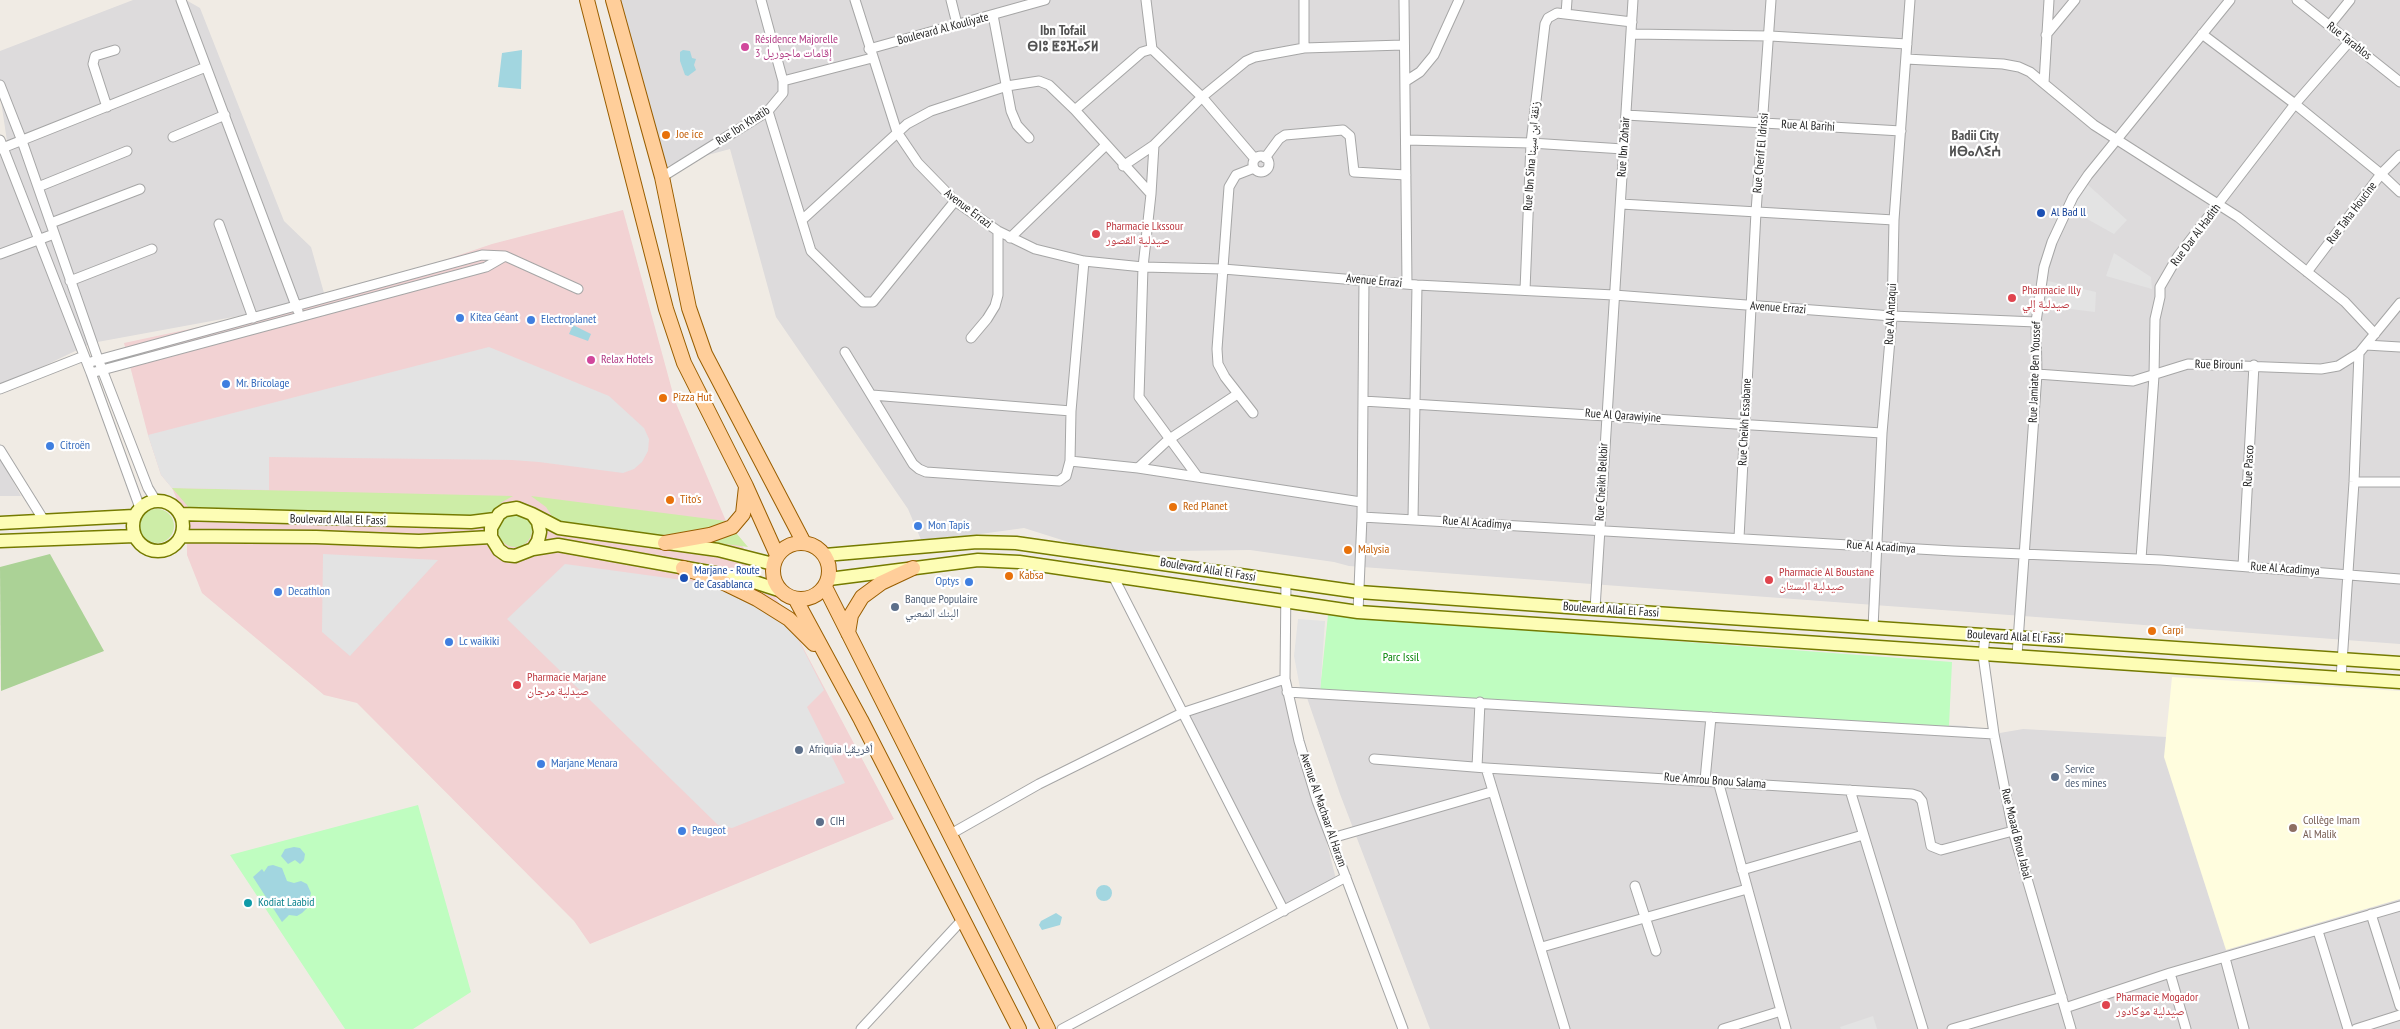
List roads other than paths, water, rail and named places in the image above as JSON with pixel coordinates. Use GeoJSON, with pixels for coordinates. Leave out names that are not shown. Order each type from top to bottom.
{"type":"FeatureCollection","features":[{"type":"Feature","properties":{"kind":"main road"},"geometry":{"type":"LineString","coordinates":[[587,0],[666,309],[684,363],[746,486],[775,560],[774,582],[779,590]]}},
{"type":"Feature","properties":{"kind":"main road"},"geometry":{"type":"LineString","coordinates":[[613,0],[662,177],[689,308],[705,354],[804,542]]}},
{"type":"Feature","properties":{"kind":"main road"},"geometry":{"type":"LineString","coordinates":[[665,543],[710,535],[732,527],[743,514],[746,486]]}},
{"type":"Feature","properties":{"kind":"main road"},"geometry":{"type":"LineString","coordinates":[[0,522],[137,512],[156,501],[170,504],[181,514],[184,529],[182,536],[171,548],[158,552],[144,548],[133,530],[137,512]]}},
{"type":"Feature","properties":{"kind":"main road"},"geometry":{"type":"LineString","coordinates":[[775,560],[718,550],[559,528],[522,508],[513,508],[499,514],[491,528],[491,537],[499,550],[506,555],[514,556],[533,549],[558,545],[742,578],[779,590],[796,600],[828,658],[1019,1029]]}},
{"type":"Feature","properties":{"kind":"main road","name":"Boulevard Allal El Fassi"},"geometry":{"type":"LineString","coordinates":[[181,514],[471,522],[495,519]]}},
{"type":"Feature","properties":{"kind":"main road"},"geometry":{"type":"LineString","coordinates":[[532,514],[538,522],[540,532],[538,541],[533,549]]}},
{"type":"Feature","properties":{"kind":"main road"},"geometry":{"type":"LineString","coordinates":[[0,541],[135,536]]}},
{"type":"Feature","properties":{"kind":"main road","name":"Boulevard Allal El Fassi"},"geometry":{"type":"LineString","coordinates":[[182,536],[316,537],[419,541],[491,537]]}},
{"type":"Feature","properties":{"kind":"main road"},"geometry":{"type":"LineString","coordinates":[[775,560],[789,545],[804,542],[812,544],[825,555],[830,571],[827,583],[811,598],[796,600]]}},
{"type":"Feature","properties":{"kind":"main road","name":"Boulevard Allal El Fassi"},"geometry":{"type":"LineString","coordinates":[[825,555],[977,542],[1016,542],[1359,592],[1595,610],[1984,636],[2018,636],[2400,663]]}},
{"type":"Feature","properties":{"kind":"main road","name":"Boulevard Allal El Fassi"},"geometry":{"type":"LineString","coordinates":[[827,583],[913,568],[978,560],[1019,562],[1358,612],[2400,682]]}},
{"type":"Feature","properties":{"kind":"main road"},"geometry":{"type":"LineString","coordinates":[[683,568],[722,581],[757,599],[789,619],[828,658]]}},
{"type":"Feature","properties":{"kind":"main road"},"geometry":{"type":"LineString","coordinates":[[848,634],[851,615],[862,597],[882,583],[913,568]]}},
{"type":"Feature","properties":{"kind":"main road"},"geometry":{"type":"LineString","coordinates":[[827,583],[848,634],[1048,1029]]}},
{"type":"Feature","properties":{"kind":"street"},"geometry":{"type":"LineString","coordinates":[[181,0],[300,317]]}},
{"type":"Feature","properties":{"kind":"street"},"geometry":{"type":"LineString","coordinates":[[761,0],[784,81],[870,53]]}},
{"type":"Feature","properties":{"kind":"street","name":"Avenue Errazi"},"geometry":{"type":"LineString","coordinates":[[855,0],[870,53],[897,132],[918,163],[955,201],[998,231],[1035,248],[1084,261],[1143,267],[1224,268],[1412,284],[1614,295],[1892,316],[2036,322]]}},
{"type":"Feature","properties":{"kind":"street"},"geometry":{"type":"LineString","coordinates":[[951,0],[957,24]]}},
{"type":"Feature","properties":{"kind":"street","name":"Boulevard Al Kouliyate"},"geometry":{"type":"LineString","coordinates":[[870,53],[957,24],[1045,0]]}},
{"type":"Feature","properties":{"kind":"street"},"geometry":{"type":"LineString","coordinates":[[1146,0],[1152,49],[1202,97],[1254,163],[1260,172],[1267,169],[1268,162],[1260,156],[1254,163],[1236,175],[1228,187],[1224,268],[1216,349],[1218,364],[1236,395],[1252,413]]}},
{"type":"Feature","properties":{"kind":"street"},"geometry":{"type":"LineString","coordinates":[[1304,0],[1304,48]]}},
{"type":"Feature","properties":{"kind":"street"},"geometry":{"type":"LineString","coordinates":[[1404,0],[1403,45],[1406,81],[1406,175],[1412,284],[1413,519]]}},
{"type":"Feature","properties":{"kind":"street"},"geometry":{"type":"LineString","coordinates":[[1406,81],[1420,72],[1434,55],[1460,0]]}},
{"type":"Feature","properties":{"kind":"street"},"geometry":{"type":"LineString","coordinates":[[1567,0],[1566,14],[1632,22]]}},
{"type":"Feature","properties":{"kind":"street","name":"Rue Ibn Zohair"},"geometry":{"type":"LineString","coordinates":[[1614,295],[1633,0]]}},
{"type":"Feature","properties":{"kind":"street","name":"Rue Cherif El Idrissi"},"geometry":{"type":"LineString","coordinates":[[1751,306],[1771,0]]}},
{"type":"Feature","properties":{"kind":"street","name":"Rue Al Antaqui"},"geometry":{"type":"LineString","coordinates":[[1873,628],[1882,433],[1892,316],[1894,220],[1910,0]]}},
{"type":"Feature","properties":{"kind":"street"},"geometry":{"type":"LineString","coordinates":[[2044,83],[2049,0]]}},
{"type":"Feature","properties":{"kind":"street"},"geometry":{"type":"LineString","coordinates":[[2046,36],[2075,0]]}},
{"type":"Feature","properties":{"kind":"street","name":"Rue Jamiate Ben Youssef"},"geometry":{"type":"LineString","coordinates":[[2017,655],[2037,374],[2036,322],[2044,267],[2052,242],[2073,197],[2116,140],[2230,0]]}},
{"type":"Feature","properties":{"kind":"street","name":"Rue Tarablos"},"geometry":{"type":"LineString","coordinates":[[2297,0],[2400,82]]}},
{"type":"Feature","properties":{"kind":"street"},"geometry":{"type":"LineString","coordinates":[[2329,26],[2350,0]]}},
{"type":"Feature","properties":{"kind":"street","name":"Rue Ibn Sina زنقة ابن سينا"},"geometry":{"type":"LineString","coordinates":[[1525,290],[1531,143],[1545,24],[1552,14],[1566,14]]}},
{"type":"Feature","properties":{"kind":"street"},"geometry":{"type":"LineString","coordinates":[[993,15],[1014,119],[1029,138]]}},
{"type":"Feature","properties":{"kind":"street"},"geometry":{"type":"LineString","coordinates":[[1631,34],[1770,36],[1907,44]]}},
{"type":"Feature","properties":{"kind":"street"},"geometry":{"type":"LineString","coordinates":[[2202,34],[2295,104],[2381,174],[2400,192]]}},
{"type":"Feature","properties":{"kind":"street","name":"Rue Dar Al Hadith"},"geometry":{"type":"LineString","coordinates":[[2141,559],[2154,376],[2155,319],[2160,287],[2178,256],[2295,104],[2349,42]]}},
{"type":"Feature","properties":{"kind":"street"},"geometry":{"type":"LineString","coordinates":[[1123,166],[1154,145],[1202,97],[1246,61],[1268,53],[1304,48],[1403,45]]}},
{"type":"Feature","properties":{"kind":"street"},"geometry":{"type":"LineString","coordinates":[[1075,110],[1136,56],[1152,49]]}},
{"type":"Feature","properties":{"kind":"street"},"geometry":{"type":"LineString","coordinates":[[107,107],[93,64],[95,56],[115,50]]}},
{"type":"Feature","properties":{"kind":"street"},"geometry":{"type":"LineString","coordinates":[[1906,59],[2011,65],[2030,72],[2094,125],[2238,217],[2356,312],[2375,334]]}},
{"type":"Feature","properties":{"kind":"street"},"geometry":{"type":"LineString","coordinates":[[137,512],[91,373],[1,145],[22,141],[206,67]]}},
{"type":"Feature","properties":{"kind":"street","name":"Rue Ibn Khatib"},"geometry":{"type":"LineString","coordinates":[[662,177],[768,111],[783,93],[784,81]]}},
{"type":"Feature","properties":{"kind":"street"},"geometry":{"type":"LineString","coordinates":[[802,220],[906,124],[930,111],[1007,86],[1039,81],[1044,82],[1075,110],[1123,166],[1151,194]]}},
{"type":"Feature","properties":{"kind":"street"},"geometry":{"type":"LineString","coordinates":[[0,84],[22,141],[102,370],[148,488],[156,501]]}},
{"type":"Feature","properties":{"kind":"street"},"geometry":{"type":"LineString","coordinates":[[768,111],[811,251],[815,258],[863,302],[873,302],[955,201]]}},
{"type":"Feature","properties":{"kind":"street"},"geometry":{"type":"LineString","coordinates":[[173,137],[225,115]]}},
{"type":"Feature","properties":{"kind":"street","name":"Rue Al Barihi"},"geometry":{"type":"LineString","coordinates":[[1626,115],[1901,132]]}},
{"type":"Feature","properties":{"kind":"street"},"geometry":{"type":"LineString","coordinates":[[1265,158],[1285,135],[1342,130],[1350,136],[1354,172],[1406,175]]}},
{"type":"Feature","properties":{"kind":"street"},"geometry":{"type":"LineString","coordinates":[[1406,140],[1531,143],[1623,149]]}},
{"type":"Feature","properties":{"kind":"street"},"geometry":{"type":"LineString","coordinates":[[1154,145],[1143,267],[1139,397],[1168,440],[1196,476]]}},
{"type":"Feature","properties":{"kind":"street"},"geometry":{"type":"LineString","coordinates":[[1010,238],[1105,146]]}},
{"type":"Feature","properties":{"kind":"street"},"geometry":{"type":"LineString","coordinates":[[38,187],[127,151]]}},
{"type":"Feature","properties":{"kind":"street","name":"Rue Taha Houcine"},"geometry":{"type":"LineString","coordinates":[[2307,272],[2381,174],[2400,155]]}},
{"type":"Feature","properties":{"kind":"street"},"geometry":{"type":"LineString","coordinates":[[51,223],[140,189]]}},
{"type":"Feature","properties":{"kind":"street"},"geometry":{"type":"LineString","coordinates":[[1621,204],[1894,220]]}},
{"type":"Feature","properties":{"kind":"street"},"geometry":{"type":"LineString","coordinates":[[219,224],[253,318]]}},
{"type":"Feature","properties":{"kind":"street"},"geometry":{"type":"LineString","coordinates":[[971,338],[987,319],[995,306],[998,295],[998,231]]}},
{"type":"Feature","properties":{"kind":"street"},"geometry":{"type":"LineString","coordinates":[[0,254],[54,234]]}},
{"type":"Feature","properties":{"kind":"street"},"geometry":{"type":"LineString","coordinates":[[70,281],[152,249]]}},
{"type":"Feature","properties":{"kind":"street"},"geometry":{"type":"LineString","coordinates":[[0,389],[85,359],[98,359],[296,307],[482,255],[505,256],[578,289]]}},
{"type":"Feature","properties":{"kind":"street"},"geometry":{"type":"LineString","coordinates":[[91,373],[486,267],[505,256]]}},
{"type":"Feature","properties":{"kind":"street"},"geometry":{"type":"LineString","coordinates":[[846,352],[913,464],[926,472],[1060,480],[1066,476],[1070,462],[1071,411],[1084,261]]}},
{"type":"Feature","properties":{"kind":"street"},"geometry":{"type":"LineString","coordinates":[[1358,612],[1362,517],[1364,280]]}},
{"type":"Feature","properties":{"kind":"street","name":"Rue Cheikh Belkbir"},"geometry":{"type":"LineString","coordinates":[[1595,610],[1614,295]]}},
{"type":"Feature","properties":{"kind":"street","name":"Rue Birouni"},"geometry":{"type":"LineString","coordinates":[[2037,374],[2133,381],[2188,364],[2321,369],[2338,366],[2359,353],[2366,346],[2400,303]]}},
{"type":"Feature","properties":{"kind":"street","name":"Rue Cheikh Essabane"},"geometry":{"type":"LineString","coordinates":[[1739,538],[1751,306]]}},
{"type":"Feature","properties":{"kind":"street"},"geometry":{"type":"LineString","coordinates":[[2366,346],[2400,347]]}},
{"type":"Feature","properties":{"kind":"street"},"geometry":{"type":"LineString","coordinates":[[2341,678],[2354,482],[2359,353]]}},
{"type":"Feature","properties":{"kind":"street","name":"Rue Pasco"},"geometry":{"type":"LineString","coordinates":[[2243,566],[2254,365]]}},
{"type":"Feature","properties":{"kind":"street"},"geometry":{"type":"LineString","coordinates":[[872,395],[1071,411]]}},
{"type":"Feature","properties":{"kind":"street"},"geometry":{"type":"LineString","coordinates":[[1138,468],[1168,440],[1236,395]]}},
{"type":"Feature","properties":{"kind":"street","name":"Rue Al Qarawiyine"},"geometry":{"type":"LineString","coordinates":[[1363,401],[1882,433]]}},
{"type":"Feature","properties":{"kind":"street"},"geometry":{"type":"LineString","coordinates":[[0,450],[43,519]]}},
{"type":"Feature","properties":{"kind":"street"},"geometry":{"type":"LineString","coordinates":[[1070,462],[1138,468],[1361,502]]}},
{"type":"Feature","properties":{"kind":"street"},"geometry":{"type":"LineString","coordinates":[[2354,482],[2400,482]]}},
{"type":"Feature","properties":{"kind":"street","name":"Rue Al Acadimya"},"geometry":{"type":"LineString","coordinates":[[1362,517],[1878,547],[2141,559],[2400,579]]}},
{"type":"Feature","properties":{"kind":"street"},"geometry":{"type":"LineString","coordinates":[[1113,576],[1284,912]]}},
{"type":"Feature","properties":{"kind":"street","name":"Avenue Al Machaar Al Haram"},"geometry":{"type":"LineString","coordinates":[[1286,582],[1285,679],[1299,741],[1346,877],[1403,1029]]}},
{"type":"Feature","properties":{"kind":"street","name":"Rue Moaad Bnou Jabal"},"geometry":{"type":"LineString","coordinates":[[1984,636],[1983,654],[1994,734],[2013,831],[2071,1029]]}},
{"type":"Feature","properties":{"kind":"street"},"geometry":{"type":"LineString","coordinates":[[949,834],[1039,784],[1182,713],[1285,679]]}},
{"type":"Feature","properties":{"kind":"street"},"geometry":{"type":"LineString","coordinates":[[1287,692],[1994,734]]}},
{"type":"Feature","properties":{"kind":"street"},"geometry":{"type":"LineString","coordinates":[[1480,702],[1481,768],[1491,792],[1542,946],[1565,1029]]}},
{"type":"Feature","properties":{"kind":"street"},"geometry":{"type":"LineString","coordinates":[[1705,780],[1711,717]]}},
{"type":"Feature","properties":{"kind":"street","name":"Rue Amrou Bnou Salama"},"geometry":{"type":"LineString","coordinates":[[1374,759],[1481,768],[1705,780],[1918,796],[1922,801],[1931,846],[1935,848],[1949,849],[2013,831]]}},
{"type":"Feature","properties":{"kind":"street"},"geometry":{"type":"LineString","coordinates":[[1718,781],[1786,1029]]}},
{"type":"Feature","properties":{"kind":"street"},"geometry":{"type":"LineString","coordinates":[[1850,790],[1923,1029]]}},
{"type":"Feature","properties":{"kind":"street"},"geometry":{"type":"LineString","coordinates":[[1332,838],[1491,792]]}},
{"type":"Feature","properties":{"kind":"street"},"geometry":{"type":"LineString","coordinates":[[1742,870],[1863,835]]}},
{"type":"Feature","properties":{"kind":"street"},"geometry":{"type":"LineString","coordinates":[[1062,1029],[1284,912],[1346,877]]}},
{"type":"Feature","properties":{"kind":"street"},"geometry":{"type":"LineString","coordinates":[[1635,886],[1656,951]]}},
{"type":"Feature","properties":{"kind":"street"},"geometry":{"type":"LineString","coordinates":[[1542,946],[1747,889]]}},
{"type":"Feature","properties":{"kind":"street"},"geometry":{"type":"LineString","coordinates":[[2065,1008],[2170,973],[2400,906]]}},
{"type":"Feature","properties":{"kind":"street"},"geometry":{"type":"LineString","coordinates":[[2371,914],[2400,1006]]}},
{"type":"Feature","properties":{"kind":"street"},"geometry":{"type":"LineString","coordinates":[[861,1029],[963,919]]}},
{"type":"Feature","properties":{"kind":"street"},"geometry":{"type":"LineString","coordinates":[[2318,931],[2348,1029]]}},
{"type":"Feature","properties":{"kind":"street"},"geometry":{"type":"LineString","coordinates":[[2225,958],[2244,1029]]}},
{"type":"Feature","properties":{"kind":"street"},"geometry":{"type":"LineString","coordinates":[[2170,973],[2186,1029]]}},
{"type":"Feature","properties":{"kind":"street"},"geometry":{"type":"LineString","coordinates":[[1952,1029],[2062,997]]}},
{"type":"Feature","properties":{"kind":"street"},"geometry":{"type":"LineString","coordinates":[[1723,1029],[1781,1011]]}},
{"type":"Feature","properties":{"kind":"street"},"geometry":{"type":"LineString","coordinates":[[2356,1029],[2400,1015]]}},
{"type":"Feature","properties":{"kind":"water"},"geometry":{"type":"Polygon","coordinates":[[[522,50],[521,89],[498,87],[502,53],[522,50]]]}},
{"type":"Feature","properties":{"kind":"water"},"geometry":{"type":"Polygon","coordinates":[[[683,50],[690,51],[692,58],[696,59],[694,65],[696,70],[688,76],[685,75],[680,61],[680,52],[683,50]]]}},
{"type":"Feature","properties":{"kind":"water"},"geometry":{"type":"Polygon","coordinates":[[[573,325],[591,334],[588,341],[569,334],[573,325]]]}},
{"type":"Feature","properties":{"kind":"water"},"geometry":{"type":"Polygon","coordinates":[[[300,848],[305,854],[304,860],[300,864],[295,860],[288,864],[281,856],[285,849],[300,848]]]}},
{"type":"Feature","properties":{"kind":"water"},"geometry":{"type":"Polygon","coordinates":[[[273,865],[282,868],[287,881],[294,883],[301,881],[307,884],[311,893],[307,908],[302,913],[297,916],[289,915],[282,922],[253,877],[262,869],[264,872],[268,866],[273,865]]]}},
{"type":"Feature","properties":{"kind":"water"},"geometry":{"type":"Polygon","coordinates":[[[1101,885],[1107,885],[1112,890],[1110,899],[1101,901],[1096,896],[1096,890],[1101,885]]]}},
{"type":"Feature","properties":{"kind":"water"},"geometry":{"type":"Polygon","coordinates":[[[1056,913],[1062,917],[1060,925],[1042,930],[1039,925],[1041,921],[1056,913]]]}},
{"type":"Feature","properties":{"kind":"place","name":"Résidence Majorelle إقامات ماجوريل 3"},"geometry":{"type":"Point","coordinates":[745,47]}},
{"type":"Feature","properties":{"kind":"place","name":"Joe ice"},"geometry":{"type":"Point","coordinates":[666,135]}},
{"type":"Feature","properties":{"kind":"place","name":"Al Bad ll"},"geometry":{"type":"Point","coordinates":[2041,213]}},
{"type":"Feature","properties":{"kind":"place","name":"Pharmacie Lkssour صيدلية القصور"},"geometry":{"type":"Point","coordinates":[1096,234]}},
{"type":"Feature","properties":{"kind":"place","name":"Pharmacie Illy صيدلية إلي"},"geometry":{"type":"Point","coordinates":[2012,298]}},
{"type":"Feature","properties":{"kind":"place","name":"Kitea Géant"},"geometry":{"type":"Point","coordinates":[460,318]}},
{"type":"Feature","properties":{"kind":"place","name":"Electroplanet"},"geometry":{"type":"Point","coordinates":[531,320]}},
{"type":"Feature","properties":{"kind":"place","name":"Relax Hotels"},"geometry":{"type":"Point","coordinates":[591,360]}},
{"type":"Feature","properties":{"kind":"place","name":"Mr. Bricolage"},"geometry":{"type":"Point","coordinates":[226,384]}},
{"type":"Feature","properties":{"kind":"place","name":"Pizza Hut"},"geometry":{"type":"Point","coordinates":[663,398]}},
{"type":"Feature","properties":{"kind":"place","name":"Citroën"},"geometry":{"type":"Point","coordinates":[50,446]}},
{"type":"Feature","properties":{"kind":"place","name":"Tito's"},"geometry":{"type":"Point","coordinates":[670,500]}},
{"type":"Feature","properties":{"kind":"place","name":"Red Planet"},"geometry":{"type":"Point","coordinates":[1173,507]}},
{"type":"Feature","properties":{"kind":"place","name":"Mon Tapis"},"geometry":{"type":"Point","coordinates":[918,526]}},
{"type":"Feature","properties":{"kind":"place","name":"Malysia"},"geometry":{"type":"Point","coordinates":[1348,550]}},
{"type":"Feature","properties":{"kind":"place","name":"Kabsa"},"geometry":{"type":"Point","coordinates":[1009,576]}},
{"type":"Feature","properties":{"kind":"place","name":"Marjane - Route de Casablanca"},"geometry":{"type":"Point","coordinates":[684,578]}},
{"type":"Feature","properties":{"kind":"place","name":"Pharmacie Al Boustane صيدلية البستان"},"geometry":{"type":"Point","coordinates":[1769,580]}},
{"type":"Feature","properties":{"kind":"place","name":"Optys"},"geometry":{"type":"Point","coordinates":[969,582]}},
{"type":"Feature","properties":{"kind":"place","name":"Decathlon"},"geometry":{"type":"Point","coordinates":[278,592]}},
{"type":"Feature","properties":{"kind":"place","name":"Banque Populaire البنك الشعبي"},"geometry":{"type":"Point","coordinates":[895,607]}},
{"type":"Feature","properties":{"kind":"place","name":"Carpi"},"geometry":{"type":"Point","coordinates":[2152,631]}},
{"type":"Feature","properties":{"kind":"place","name":"Lc waikiki"},"geometry":{"type":"Point","coordinates":[449,642]}},
{"type":"Feature","properties":{"kind":"place","name":"Pharmacie Marjane صيدلية مرجان"},"geometry":{"type":"Point","coordinates":[517,685]}},
{"type":"Feature","properties":{"kind":"place","name":"Afriquia أفريقيا"},"geometry":{"type":"Point","coordinates":[799,750]}},
{"type":"Feature","properties":{"kind":"place","name":"Marjane Menara"},"geometry":{"type":"Point","coordinates":[541,764]}},
{"type":"Feature","properties":{"kind":"place","name":"Service des mines"},"geometry":{"type":"Point","coordinates":[2055,777]}},
{"type":"Feature","properties":{"kind":"place","name":"CIH"},"geometry":{"type":"Point","coordinates":[820,822]}},
{"type":"Feature","properties":{"kind":"place","name":"Collège Imam Al Malik"},"geometry":{"type":"Point","coordinates":[2293,828]}},
{"type":"Feature","properties":{"kind":"place","name":"Peugeot"},"geometry":{"type":"Point","coordinates":[682,831]}},
{"type":"Feature","properties":{"kind":"place","name":"Kodiat Laabid"},"geometry":{"type":"Point","coordinates":[248,903]}},
{"type":"Feature","properties":{"kind":"place","name":"Pharmacie Mogador صيدلية موكادور"},"geometry":{"type":"Point","coordinates":[2106,1005]}},
{"type":"Feature","properties":{"kind":"district","name":"Ibn Tofail ⴱⵏⵓ ⵟⵓⴼⴰⵢⵍ"},"geometry":{"type":"Point","coordinates":[1063,40]}},
{"type":"Feature","properties":{"kind":"district","name":"Badii City ⵍⴱⴰⴷⵉⵄ"},"geometry":{"type":"Point","coordinates":[1975,144]}},
{"type":"Feature","properties":{"kind":"park label","name":"Parc Issil"},"geometry":{"type":"Point","coordinates":[1401,658]}}]}
